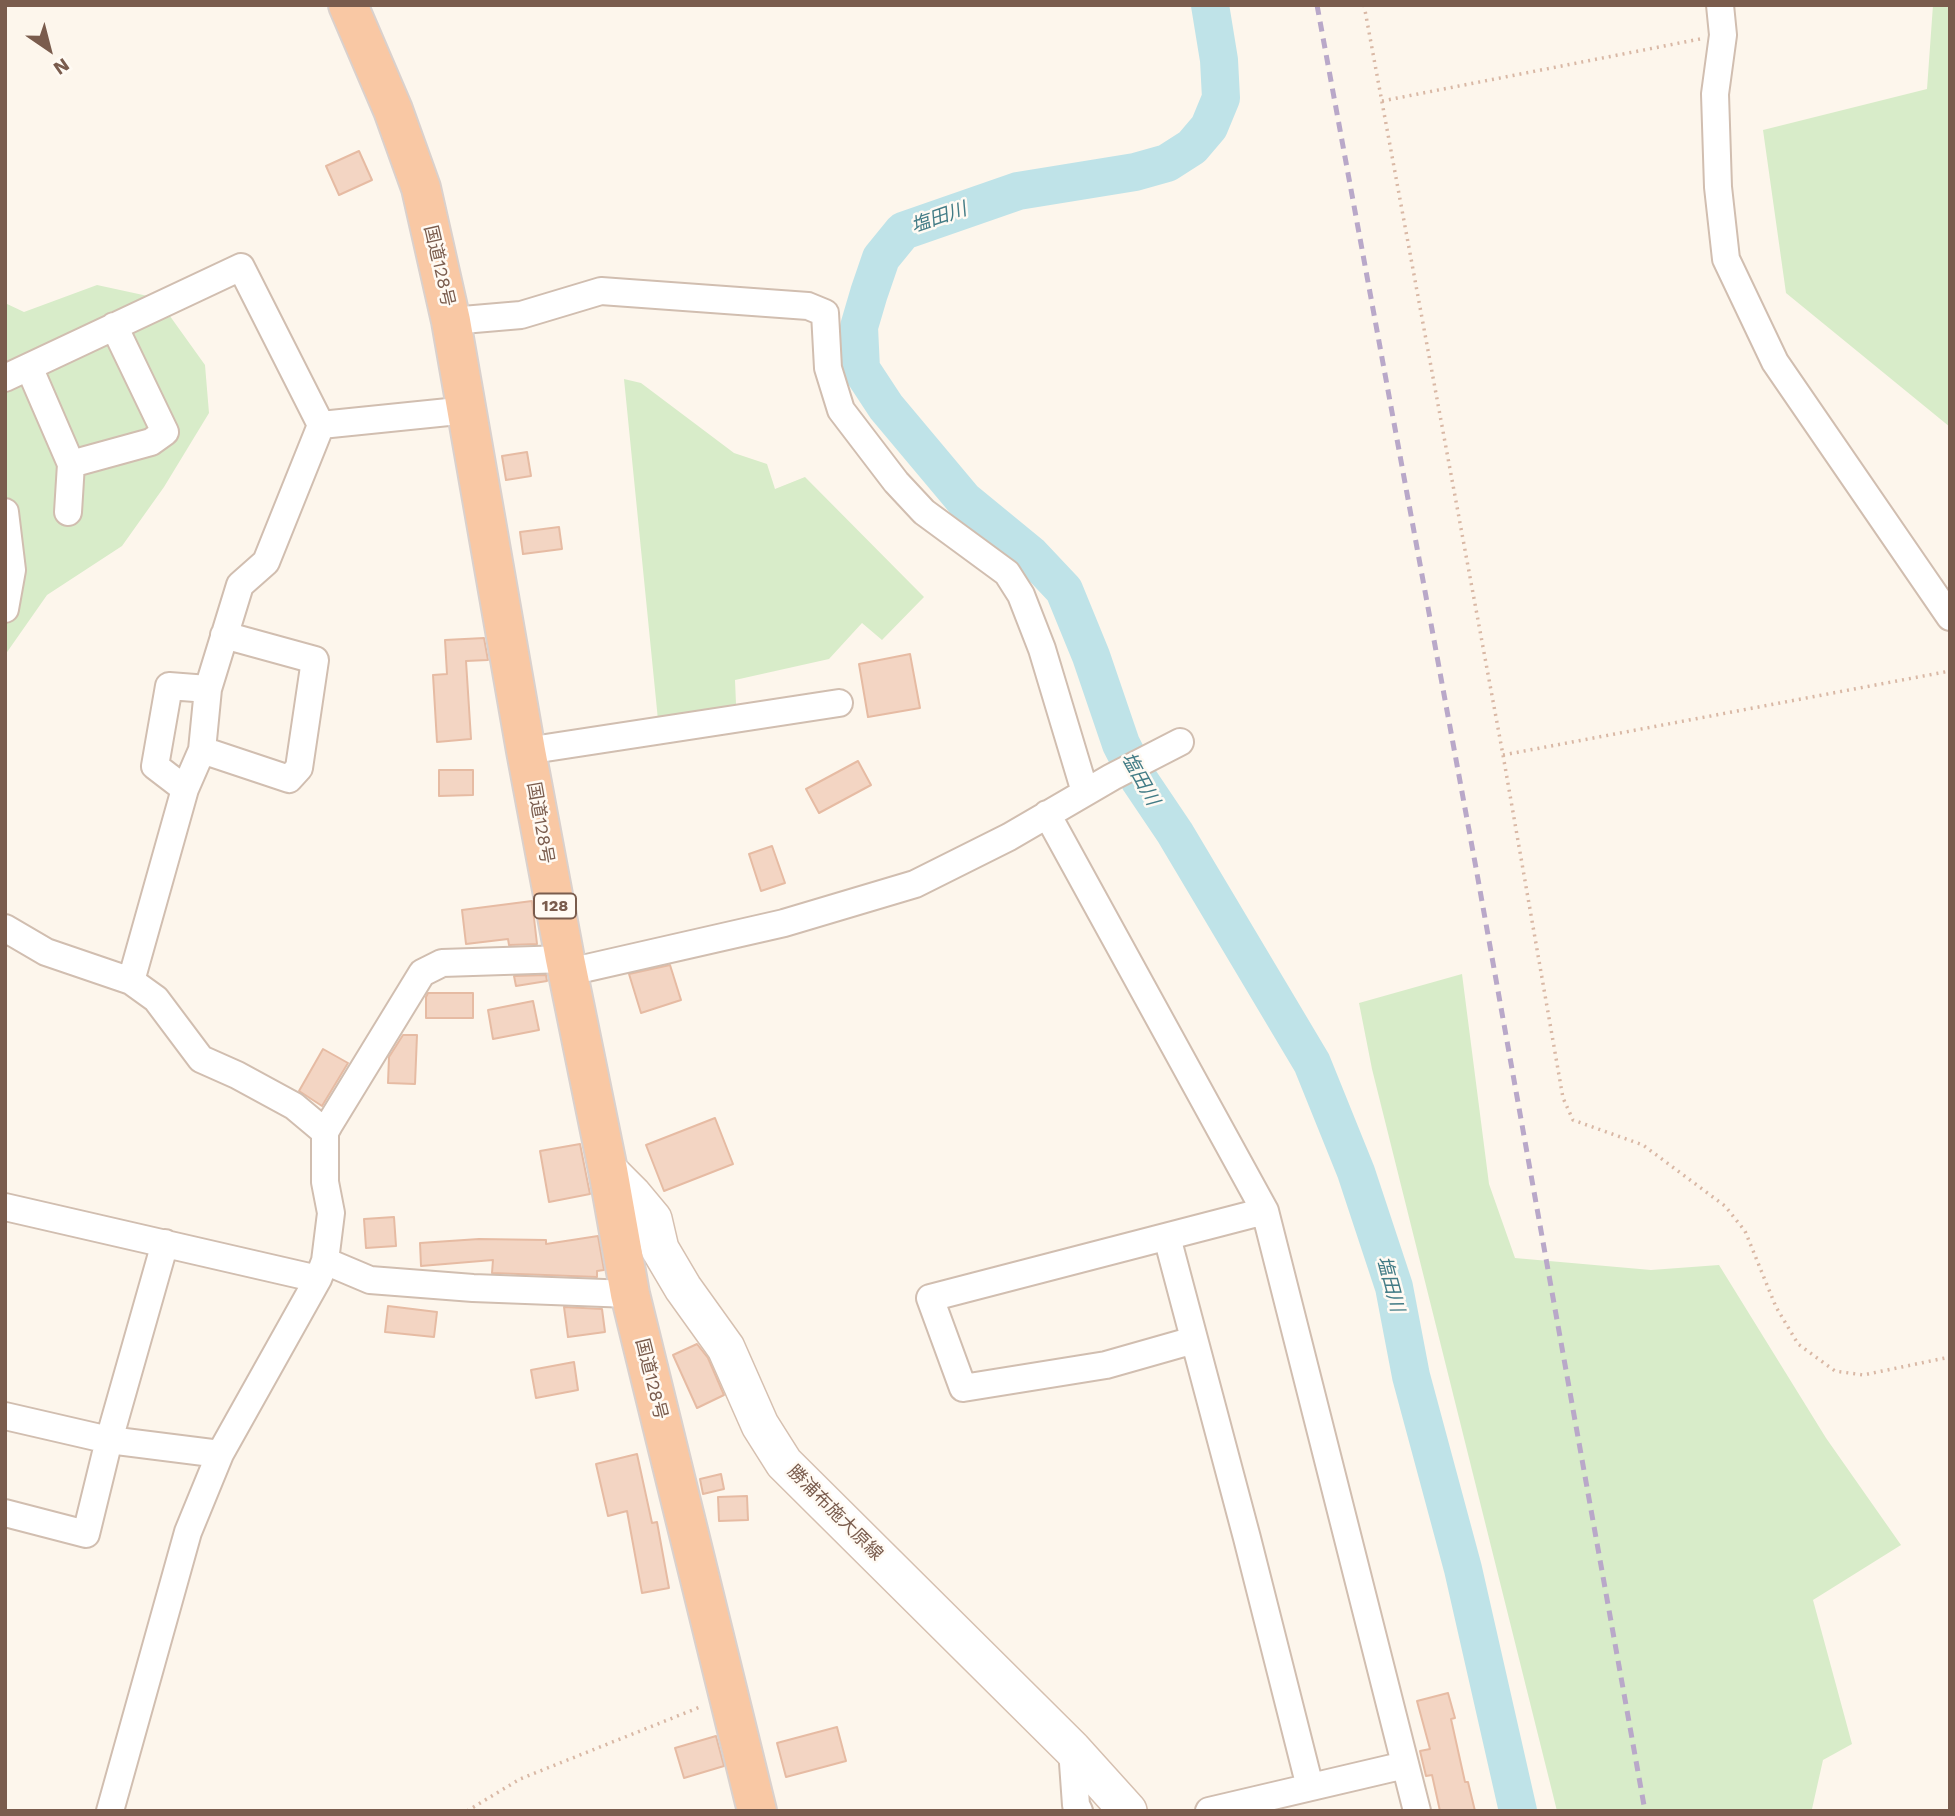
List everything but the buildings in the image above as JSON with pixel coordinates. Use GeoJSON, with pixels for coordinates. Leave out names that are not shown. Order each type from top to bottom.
{"type":"FeatureCollection","features":[{"type":"Feature","properties":{"kind":"highway","name":"国道128号"},"geometry":{"type":"LineString","coordinates":[[348,5],[393,110],[421,188],[468,410],[526,751],[630,1294],[757,1811]]}},
{"type":"Feature","properties":{"kind":"main road","name":"勝浦布施大原線"},"geometry":{"type":"LineString","coordinates":[[608,1170],[653,1219],[660,1249],[683,1288],[726,1348],[760,1425],[784,1463],[1072,1749],[1128,1811]]}},
{"type":"Feature","properties":{"kind":"street"},"geometry":{"type":"LineString","coordinates":[[1720,5],[1723,35],[1715,94],[1718,187],[1726,259],[1774,362],[1950,617]]}},
{"type":"Feature","properties":{"kind":"street"},"geometry":{"type":"LineString","coordinates":[[68,512],[71,464],[17,372],[241,267],[321,425],[266,562],[240,584],[208,689],[202,750],[185,789],[131,981]]}},
{"type":"Feature","properties":{"kind":"street"},"geometry":{"type":"LineString","coordinates":[[451,321],[521,315],[601,291],[808,306],[825,313],[828,368],[841,410],[896,482],[924,512],[1007,573],[1021,595],[1042,649],[1085,792]]}},
{"type":"Feature","properties":{"kind":"street"},"geometry":{"type":"LineString","coordinates":[[71,464],[151,442],[165,432],[114,326]]}},
{"type":"Feature","properties":{"kind":"street"},"geometry":{"type":"LineString","coordinates":[[321,425],[468,410]]}},
{"type":"Feature","properties":{"kind":"street"},"geometry":{"type":"LineString","coordinates":[[5,512],[12,570],[5,609]]}},
{"type":"Feature","properties":{"kind":"street"},"geometry":{"type":"LineString","coordinates":[[202,750],[289,779],[299,768],[315,660],[225,635]]}},
{"type":"Feature","properties":{"kind":"street"},"geometry":{"type":"LineString","coordinates":[[185,789],[155,766],[169,686],[208,689]]}},
{"type":"Feature","properties":{"kind":"street"},"geometry":{"type":"LineString","coordinates":[[526,751],[839,703]]}},
{"type":"Feature","properties":{"kind":"street"},"geometry":{"type":"LineString","coordinates":[[110,1811],[188,1532],[220,1454],[322,1270],[331,1213],[325,1182],[325,1132],[422,973],[442,963],[567,966],[784,923],[915,884],[1009,837],[1112,777],[1180,742]]}},
{"type":"Feature","properties":{"kind":"street"},"geometry":{"type":"LineString","coordinates":[[1047,814],[1265,1211],[1417,1811]]}},
{"type":"Feature","properties":{"kind":"street"},"geometry":{"type":"LineString","coordinates":[[5,928],[46,952],[131,981],[156,999],[201,1059],[294,1106],[325,1132]]}},
{"type":"Feature","properties":{"kind":"street"},"geometry":{"type":"LineString","coordinates":[[5,1207],[165,1243],[370,1280],[473,1288],[630,1294]]}},
{"type":"Feature","properties":{"kind":"street"},"geometry":{"type":"LineString","coordinates":[[1194,1340],[1106,1365],[963,1388],[930,1298],[1265,1211]]}},
{"type":"Feature","properties":{"kind":"street"},"geometry":{"type":"LineString","coordinates":[[1167,1237],[1310,1787]]}},
{"type":"Feature","properties":{"kind":"street"},"geometry":{"type":"LineString","coordinates":[[5,1513],[86,1534],[109,1440],[165,1243]]}},
{"type":"Feature","properties":{"kind":"street"},"geometry":{"type":"LineString","coordinates":[[7,1422],[109,1440],[220,1454]]}},
{"type":"Feature","properties":{"kind":"street"},"geometry":{"type":"LineString","coordinates":[[1072,1749],[1076,1805],[1079,1811]]}},
{"type":"Feature","properties":{"kind":"street"},"geometry":{"type":"LineString","coordinates":[[1209,1811],[1405,1765]]}},
{"type":"Feature","properties":{"kind":"path"},"geometry":{"type":"LineString","coordinates":[[1364,5],[1503,755],[1563,1098],[1573,1120],[1643,1145],[1725,1206],[1745,1231],[1776,1307],[1798,1345],[1835,1371],[1863,1376],[1950,1357]]}},
{"type":"Feature","properties":{"kind":"path"},"geometry":{"type":"LineString","coordinates":[[1382,101],[1723,35]]}},
{"type":"Feature","properties":{"kind":"path"},"geometry":{"type":"LineString","coordinates":[[1503,755],[1950,671]]}},
{"type":"Feature","properties":{"kind":"path"},"geometry":{"type":"LineString","coordinates":[[467,1811],[520,1779],[728,1696]]}},
{"type":"Feature","properties":{"kind":"green space"},"geometry":{"type":"Polygon","coordinates":[[[1933,5],[1950,5],[1950,427],[1786,293],[1763,130],[1927,89],[1933,5]]]}},
{"type":"Feature","properties":{"kind":"green space"},"geometry":{"type":"Polygon","coordinates":[[[97,285],[157,298],[205,365],[209,413],[164,487],[122,546],[47,595],[5,655],[5,303],[24,312],[97,285]]]}},
{"type":"Feature","properties":{"kind":"green space"},"geometry":{"type":"Polygon","coordinates":[[[624,379],[641,383],[734,453],[767,464],[775,489],[805,477],[924,597],[882,640],[862,623],[829,659],[735,680],[736,704],[658,720],[624,379]]]}},
{"type":"Feature","properties":{"kind":"green space"},"geometry":{"type":"Polygon","coordinates":[[[1462,974],[1489,1184],[1515,1258],[1651,1270],[1719,1265],[1826,1438],[1901,1545],[1813,1600],[1852,1744],[1823,1760],[1812,1809],[1816,1811],[1557,1811],[1372,1069],[1359,1003],[1462,974]]]}},
{"type":"Feature","properties":{"kind":"waterway","name":"塩田川"},"geometry":{"type":"LineString","coordinates":[[1210,5],[1219,60],[1221,98],[1209,127],[1192,147],[1167,163],[1135,172],[1018,191],[903,231],[881,258],[869,293],[859,327],[861,369],[886,407],[964,500],[1031,555],[1064,590],[1091,656],[1121,744],[1140,781],[1175,833],[1312,1063],[1356,1172],[1394,1287],[1411,1376],[1463,1569],[1518,1811]]}},
{"type":"Feature","properties":{"kind":"railway"},"geometry":{"type":"LineString","coordinates":[[1317,5],[1476,868],[1645,1811]]}}]}
